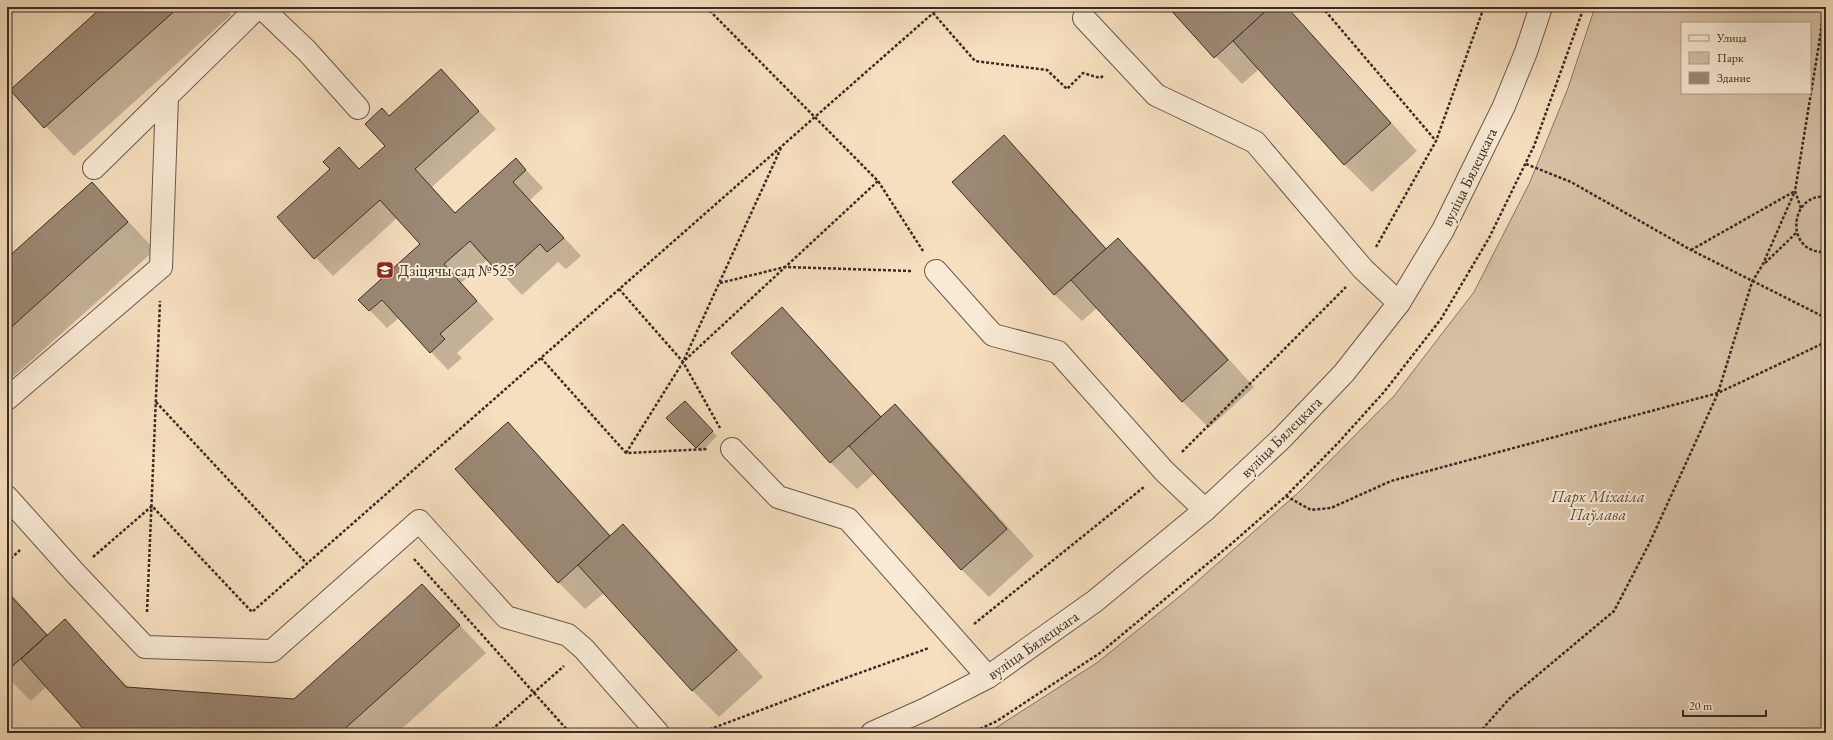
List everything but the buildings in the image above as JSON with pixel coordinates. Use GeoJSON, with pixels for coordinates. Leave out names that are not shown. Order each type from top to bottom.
{"type":"FeatureCollection","features":[{"type":"Feature","properties":{"kind":"street"},"geometry":{"type":"LineString","coordinates":[[94,168],[260,7],[307,51],[358,108]]}},
{"type":"Feature","properties":{"kind":"street","name":"вуліца Бялецкага"},"geometry":{"type":"LineString","coordinates":[[872,733],[926,709],[988,677],[1095,601],[1205,510],[1282,438],[1344,373],[1399,303],[1443,230],[1480,157],[1526,52],[1541,7]]}},
{"type":"Feature","properties":{"kind":"street"},"geometry":{"type":"LineString","coordinates":[[1084,18],[1156,96],[1255,142],[1364,270],[1399,303]]}},
{"type":"Feature","properties":{"kind":"street"},"geometry":{"type":"LineString","coordinates":[[7,400],[161,267],[167,96]]}},
{"type":"Feature","properties":{"kind":"street"},"geometry":{"type":"LineString","coordinates":[[936,272],[993,335],[1058,352],[1164,471],[1205,510]]}},
{"type":"Feature","properties":{"kind":"street"},"geometry":{"type":"LineString","coordinates":[[732,448],[778,497],[848,520],[988,677]]}},
{"type":"Feature","properties":{"kind":"street"},"geometry":{"type":"LineString","coordinates":[[7,497],[75,573],[145,647],[272,651],[419,521],[506,617],[568,635],[584,649],[658,733]]}},
{"type":"Feature","properties":{"kind":"path"},"geometry":{"type":"LineString","coordinates":[[706,7],[878,182],[936,272]]}},
{"type":"Feature","properties":{"kind":"path"},"geometry":{"type":"LineString","coordinates":[[152,506],[252,612],[940,7]]}},
{"type":"Feature","properties":{"kind":"path"},"geometry":{"type":"LineString","coordinates":[[1322,7],[1436,141]]}},
{"type":"Feature","properties":{"kind":"path"},"geometry":{"type":"LineString","coordinates":[[1811,91],[1824,7]]}},
{"type":"Feature","properties":{"kind":"path"},"geometry":{"type":"LineString","coordinates":[[933,14],[975,61],[1047,70],[1067,89],[1083,73],[1100,78],[1121,59]]}},
{"type":"Feature","properties":{"kind":"path"},"geometry":{"type":"LineString","coordinates":[[1479,733],[1508,699],[1614,611],[1649,544],[1718,393],[1752,282],[1763,264],[1794,191],[1810,94]]}},
{"type":"Feature","properties":{"kind":"path"},"geometry":{"type":"LineString","coordinates":[[626,452],[683,362],[782,145]]}},
{"type":"Feature","properties":{"kind":"path"},"geometry":{"type":"LineString","coordinates":[[1526,164],[1571,182],[1691,250],[1826,318]]}},
{"type":"Feature","properties":{"kind":"path"},"geometry":{"type":"LineString","coordinates":[[683,362],[784,267],[878,182]]}},
{"type":"Feature","properties":{"kind":"path"},"geometry":{"type":"LineString","coordinates":[[1794,191],[1801,208]]}},
{"type":"Feature","properties":{"kind":"path"},"geometry":{"type":"LineString","coordinates":[[1691,250],[1794,191]]}},
{"type":"Feature","properties":{"kind":"path"},"geometry":{"type":"LineString","coordinates":[[1826,197],[1813,199],[1801,208],[1796,219],[1796,233],[1803,244],[1810,250],[1820,253],[1826,252]]}},
{"type":"Feature","properties":{"kind":"path"},"geometry":{"type":"LineString","coordinates":[[1763,264],[1796,233]]}},
{"type":"Feature","properties":{"kind":"path"},"geometry":{"type":"LineString","coordinates":[[145,647],[161,267]]}},
{"type":"Feature","properties":{"kind":"path"},"geometry":{"type":"LineString","coordinates":[[719,283],[784,267],[936,272]]}},
{"type":"Feature","properties":{"kind":"path"},"geometry":{"type":"LineString","coordinates":[[619,289],[683,362],[732,448],[626,452]]}},
{"type":"Feature","properties":{"kind":"path"},"geometry":{"type":"LineString","coordinates":[[1286,496],[1311,510],[1331,508],[1391,481],[1718,393],[1826,342]]}},
{"type":"Feature","properties":{"kind":"path"},"geometry":{"type":"LineString","coordinates":[[541,358],[626,452]]}},
{"type":"Feature","properties":{"kind":"path"},"geometry":{"type":"LineString","coordinates":[[155,401],[307,564]]}},
{"type":"Feature","properties":{"kind":"path"},"geometry":{"type":"LineString","coordinates":[[75,573],[152,506]]}},
{"type":"Feature","properties":{"kind":"path"},"geometry":{"type":"LineString","coordinates":[[397,541],[570,733]]}},
{"type":"Feature","properties":{"kind":"path"},"geometry":{"type":"LineString","coordinates":[[488,733],[584,649]]}},
{"type":"Feature","properties":{"kind":"green space","name":"Парк Міхаіла Паўлава"},"geometry":{"type":"Polygon","coordinates":[[[1595,7],[1826,7],[1826,733],[985,733],[994,729],[1098,662],[1185,592],[1299,492],[1394,396],[1474,292],[1530,182],[1568,88],[1595,7]]]}},
{"type":"Feature","properties":{"kind":"place","name":"Дзіцячы сад №525"},"geometry":{"type":"Point","coordinates":[385,270]}}]}
